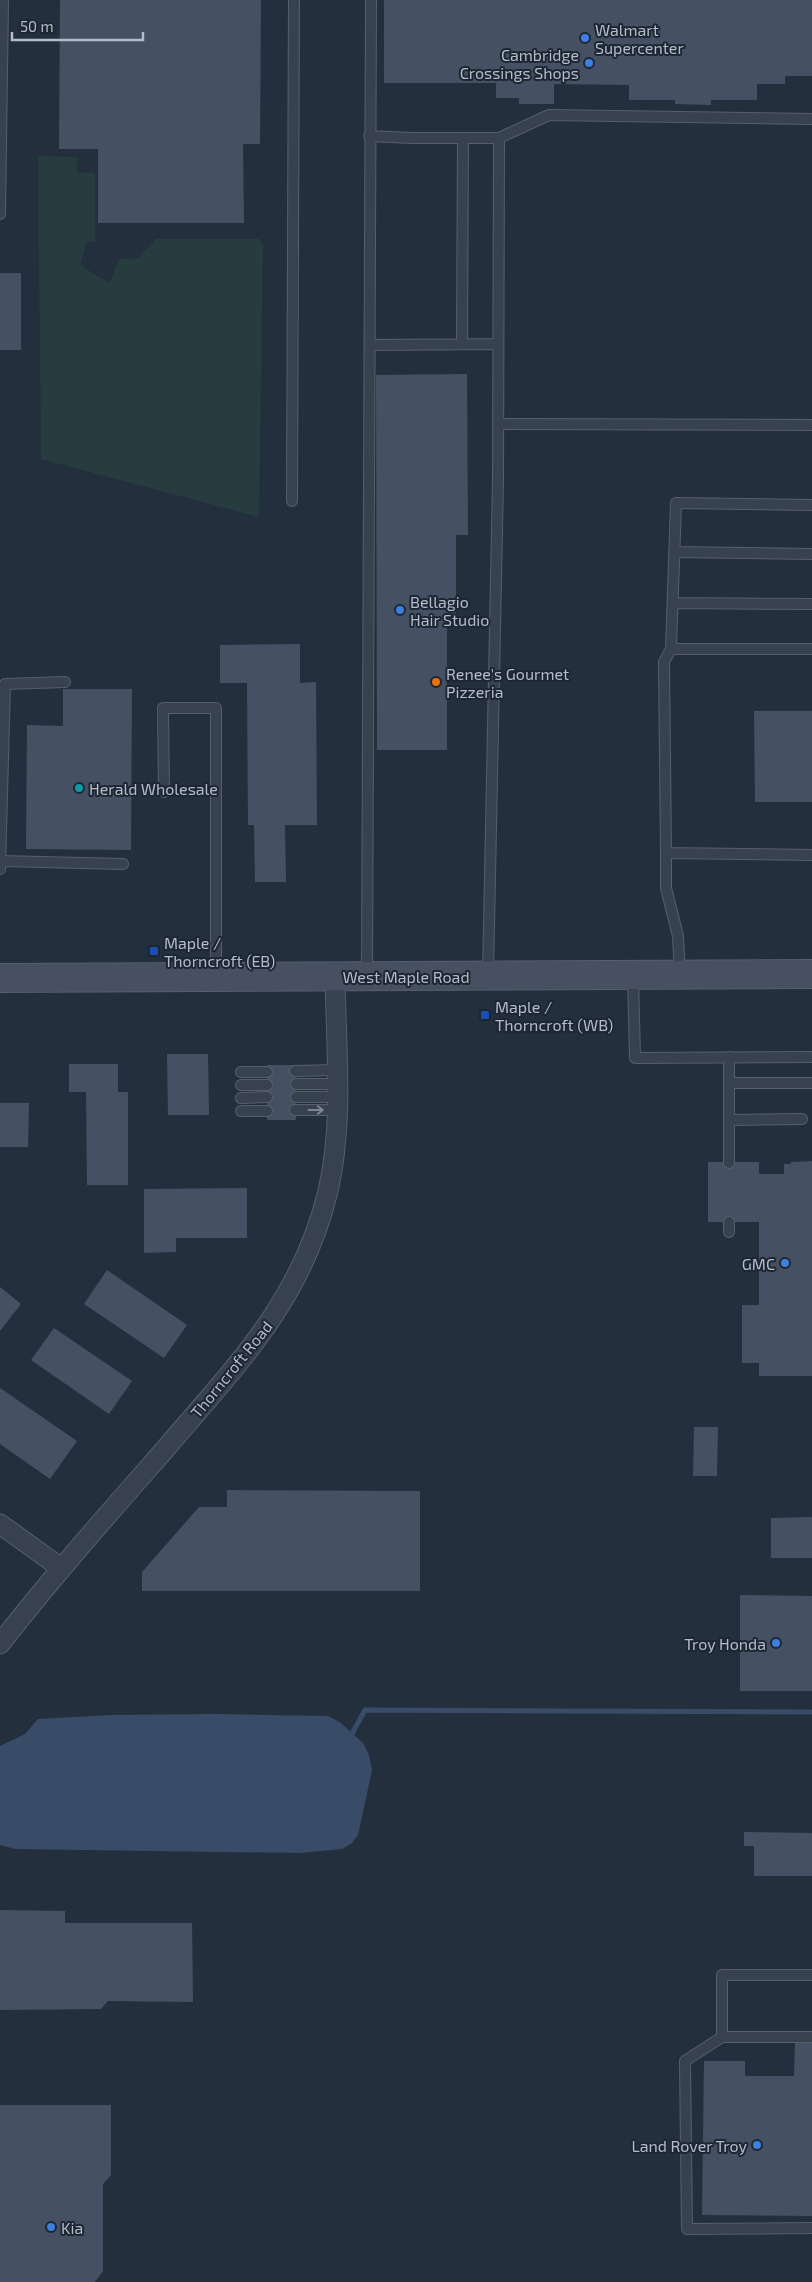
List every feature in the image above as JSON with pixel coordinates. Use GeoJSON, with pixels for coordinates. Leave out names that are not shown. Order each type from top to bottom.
{"type":"FeatureCollection","features":[{"type":"Feature","properties":{"kind":"main road","name":"West Maple Road"},"geometry":{"type":"LineString","coordinates":[[0,978],[812,974]]}},
{"type":"Feature","properties":{"kind":"street","name":"Thorncroft Road"},"geometry":{"type":"LineString","coordinates":[[0,1644],[61,1568],[239,1365],[288,1295],[306,1259],[322,1213],[333,1163],[336,1090],[335,977]]}},
{"type":"Feature","properties":{"kind":"street"},"geometry":{"type":"LineString","coordinates":[[0,1524],[61,1568]]}},
{"type":"Feature","properties":{"kind":"lane"},"geometry":{"type":"LineString","coordinates":[[0,214],[3,0]]}},
{"type":"Feature","properties":{"kind":"lane"},"geometry":{"type":"LineString","coordinates":[[292,501],[294,0]]}},
{"type":"Feature","properties":{"kind":"lane"},"geometry":{"type":"LineString","coordinates":[[368,977],[369,136],[371,0]]}},
{"type":"Feature","properties":{"kind":"lane"},"geometry":{"type":"LineString","coordinates":[[369,136],[499,138],[549,115],[812,119]]}},
{"type":"Feature","properties":{"kind":"lane"},"geometry":{"type":"LineString","coordinates":[[462,138],[462,344]]}},
{"type":"Feature","properties":{"kind":"lane"},"geometry":{"type":"LineString","coordinates":[[488,976],[498,424],[499,138]]}},
{"type":"Feature","properties":{"kind":"lane"},"geometry":{"type":"LineString","coordinates":[[370,345],[497,344]]}},
{"type":"Feature","properties":{"kind":"lane"},"geometry":{"type":"LineString","coordinates":[[498,424],[812,425]]}},
{"type":"Feature","properties":{"kind":"lane"},"geometry":{"type":"LineString","coordinates":[[680,975],[678,936],[666,888],[664,662],[671,649],[676,503],[812,505]]}},
{"type":"Feature","properties":{"kind":"lane"},"geometry":{"type":"LineString","coordinates":[[674,552],[812,554]]}},
{"type":"Feature","properties":{"kind":"lane"},"geometry":{"type":"LineString","coordinates":[[673,603],[812,604]]}},
{"type":"Feature","properties":{"kind":"lane"},"geometry":{"type":"LineString","coordinates":[[671,649],[812,649]]}},
{"type":"Feature","properties":{"kind":"lane"},"geometry":{"type":"LineString","coordinates":[[0,869],[5,684],[65,682]]}},
{"type":"Feature","properties":{"kind":"lane"},"geometry":{"type":"LineString","coordinates":[[164,792],[163,708],[216,708],[216,977]]}},
{"type":"Feature","properties":{"kind":"lane"},"geometry":{"type":"LineString","coordinates":[[666,853],[812,855]]}},
{"type":"Feature","properties":{"kind":"lane"},"geometry":{"type":"LineString","coordinates":[[0,861],[123,864]]}},
{"type":"Feature","properties":{"kind":"lane"},"geometry":{"type":"LineString","coordinates":[[633,975],[635,1058],[812,1057]]}},
{"type":"Feature","properties":{"kind":"lane"},"geometry":{"type":"LineString","coordinates":[[729,1057],[729,1163]]}},
{"type":"Feature","properties":{"kind":"lane"},"geometry":{"type":"LineString","coordinates":[[295,1071],[336,1090]]}},
{"type":"Feature","properties":{"kind":"lane"},"geometry":{"type":"LineString","coordinates":[[241,1072],[267,1072]]}},
{"type":"Feature","properties":{"kind":"lane"},"geometry":{"type":"LineString","coordinates":[[729,1083],[812,1083]]}},
{"type":"Feature","properties":{"kind":"lane"},"geometry":{"type":"LineString","coordinates":[[296,1084],[336,1090]]}},
{"type":"Feature","properties":{"kind":"lane"},"geometry":{"type":"LineString","coordinates":[[241,1085],[267,1085]]}},
{"type":"Feature","properties":{"kind":"lane"},"geometry":{"type":"LineString","coordinates":[[296,1097],[336,1090]]}},
{"type":"Feature","properties":{"kind":"lane"},"geometry":{"type":"LineString","coordinates":[[296,1110],[336,1090]]}},
{"type":"Feature","properties":{"kind":"lane"},"geometry":{"type":"LineString","coordinates":[[241,1098],[267,1098]]}},
{"type":"Feature","properties":{"kind":"lane"},"geometry":{"type":"LineString","coordinates":[[241,1111],[267,1111]]}},
{"type":"Feature","properties":{"kind":"lane"},"geometry":{"type":"LineString","coordinates":[[729,1120],[802,1119]]}},
{"type":"Feature","properties":{"kind":"lane"},"geometry":{"type":"LineString","coordinates":[[729,1222],[729,1232]]}},
{"type":"Feature","properties":{"kind":"lane"},"geometry":{"type":"LineString","coordinates":[[722,2037],[722,1975],[812,1975]]}},
{"type":"Feature","properties":{"kind":"lane"},"geometry":{"type":"LineString","coordinates":[[812,2038],[722,2037],[685,2061],[688,2229],[812,2228]]}},
{"type":"Feature","properties":{"kind":"green space"},"geometry":{"type":"Polygon","coordinates":[[[38,156],[77,157],[77,172],[95,173],[95,242],[87,242],[80,264],[95,275],[110,282],[119,259],[138,258],[156,239],[259,239],[263,244],[259,517],[41,459],[38,156]]]}},
{"type":"Feature","properties":{"kind":"water"},"geometry":{"type":"Polygon","coordinates":[[[111,1715],[328,1716],[341,1723],[363,1743],[369,1755],[372,1770],[358,1835],[352,1843],[342,1849],[300,1853],[15,1849],[0,1845],[0,1746],[25,1734],[38,1719],[111,1715]]]}},
{"type":"Feature","properties":{"kind":"building"},"geometry":{"type":"Polygon","coordinates":[[[60,0],[261,0],[260,144],[243,144],[244,223],[98,223],[98,149],[59,149],[60,0]]]}},
{"type":"Feature","properties":{"kind":"building","name":"Walmart Supercenter"},"geometry":{"type":"Polygon","coordinates":[[[384,0],[812,0],[812,76],[785,76],[785,84],[757,84],[757,100],[711,100],[711,105],[675,104],[675,100],[629,100],[629,85],[554,84],[554,104],[519,104],[519,98],[496,98],[496,83],[384,83],[384,0]]]}},
{"type":"Feature","properties":{"kind":"building"},"geometry":{"type":"Polygon","coordinates":[[[0,273],[21,273],[21,350],[0,350],[0,273]]]}},
{"type":"Feature","properties":{"kind":"building"},"geometry":{"type":"Polygon","coordinates":[[[467,374],[468,535],[456,535],[456,622],[447,622],[447,750],[377,750],[376,375],[467,374]]]}},
{"type":"Feature","properties":{"kind":"building"},"geometry":{"type":"Polygon","coordinates":[[[300,644],[300,683],[316,682],[317,825],[285,825],[286,882],[255,882],[254,825],[248,825],[247,683],[220,683],[220,645],[300,644]]]}},
{"type":"Feature","properties":{"kind":"building","name":"Herald Wholesale"},"geometry":{"type":"Polygon","coordinates":[[[63,689],[132,689],[131,850],[26,849],[27,725],[63,726],[63,689]]]}},
{"type":"Feature","properties":{"kind":"building"},"geometry":{"type":"Polygon","coordinates":[[[754,711],[812,711],[812,802],[755,802],[754,711]]]}},
{"type":"Feature","properties":{"kind":"building"},"geometry":{"type":"Polygon","coordinates":[[[167,1054],[208,1054],[209,1115],[168,1115],[167,1054]]]}},
{"type":"Feature","properties":{"kind":"building"},"geometry":{"type":"Polygon","coordinates":[[[69,1064],[118,1064],[118,1092],[128,1092],[128,1185],[87,1185],[86,1092],[69,1092],[69,1064]]]}},
{"type":"Feature","properties":{"kind":"building"},"geometry":{"type":"Polygon","coordinates":[[[267,1065],[295,1065],[296,1120],[267,1120],[267,1065]]]}},
{"type":"Feature","properties":{"kind":"building"},"geometry":{"type":"Polygon","coordinates":[[[0,1103],[29,1103],[28,1147],[0,1147],[0,1103]]]}},
{"type":"Feature","properties":{"kind":"building","name":"GMC"},"geometry":{"type":"Polygon","coordinates":[[[812,1161],[812,1376],[759,1376],[759,1363],[742,1363],[742,1305],[759,1305],[759,1222],[708,1222],[708,1162],[759,1162],[759,1174],[784,1174],[784,1164],[812,1161]]]}},
{"type":"Feature","properties":{"kind":"building"},"geometry":{"type":"Polygon","coordinates":[[[247,1188],[247,1238],[176,1238],[176,1252],[144,1253],[144,1189],[247,1188]]]}},
{"type":"Feature","properties":{"kind":"building"},"geometry":{"type":"Polygon","coordinates":[[[107,1270],[187,1325],[164,1358],[84,1304],[107,1270]]]}},
{"type":"Feature","properties":{"kind":"building"},"geometry":{"type":"Polygon","coordinates":[[[0,1287],[21,1304],[0,1331],[0,1287]]]}},
{"type":"Feature","properties":{"kind":"building"},"geometry":{"type":"Polygon","coordinates":[[[54,1328],[132,1381],[109,1414],[31,1360],[54,1328]]]}},
{"type":"Feature","properties":{"kind":"building"},"geometry":{"type":"Polygon","coordinates":[[[0,1388],[77,1441],[50,1479],[0,1444],[0,1388]]]}},
{"type":"Feature","properties":{"kind":"building"},"geometry":{"type":"Polygon","coordinates":[[[694,1427],[718,1427],[717,1476],[693,1476],[694,1427]]]}},
{"type":"Feature","properties":{"kind":"building"},"geometry":{"type":"Polygon","coordinates":[[[227,1490],[420,1491],[420,1591],[142,1591],[142,1572],[199,1507],[227,1507],[227,1490]]]}},
{"type":"Feature","properties":{"kind":"building"},"geometry":{"type":"Polygon","coordinates":[[[812,1517],[812,1558],[771,1558],[771,1518],[812,1517]]]}},
{"type":"Feature","properties":{"kind":"building","name":"Troy Honda"},"geometry":{"type":"Polygon","coordinates":[[[740,1595],[812,1596],[812,1691],[740,1691],[740,1595]]]}},
{"type":"Feature","properties":{"kind":"building"},"geometry":{"type":"Polygon","coordinates":[[[744,1832],[812,1833],[812,1876],[754,1876],[754,1846],[744,1846],[744,1832]]]}},
{"type":"Feature","properties":{"kind":"building"},"geometry":{"type":"Polygon","coordinates":[[[0,1910],[65,1911],[65,1923],[192,1923],[193,2002],[108,2001],[101,2009],[0,2010],[0,1910]]]}},
{"type":"Feature","properties":{"kind":"building","name":"Land Rover Troy"},"geometry":{"type":"Polygon","coordinates":[[[795,2043],[812,2043],[812,2216],[702,2215],[704,2061],[745,2061],[745,2076],[794,2076],[795,2043]]]}},
{"type":"Feature","properties":{"kind":"building","name":"Kia"},"geometry":{"type":"Polygon","coordinates":[[[0,2105],[111,2105],[111,2175],[103,2184],[103,2271],[95,2282],[0,2282],[0,2105]]]}},
{"type":"Feature","properties":{"kind":"waterway"},"geometry":{"type":"LineString","coordinates":[[353,1732],[365,1710],[812,1712]]}},
{"type":"Feature","properties":{"kind":"place","name":"Walmart Supercenter"},"geometry":{"type":"Point","coordinates":[585,38]}},
{"type":"Feature","properties":{"kind":"place","name":"Cambridge Crossings Shops"},"geometry":{"type":"Point","coordinates":[589,63]}},
{"type":"Feature","properties":{"kind":"place","name":"Bellagio Hair Studio"},"geometry":{"type":"Point","coordinates":[400,610]}},
{"type":"Feature","properties":{"kind":"place","name":"Renee's Gourmet Pizzeria"},"geometry":{"type":"Point","coordinates":[436,682]}},
{"type":"Feature","properties":{"kind":"place","name":"Herald Wholesale"},"geometry":{"type":"Point","coordinates":[79,788]}},
{"type":"Feature","properties":{"kind":"place","name":"Maple / Thorncroft (EB)"},"geometry":{"type":"Point","coordinates":[154,951]}},
{"type":"Feature","properties":{"kind":"place","name":"Maple / Thorncroft (WB)"},"geometry":{"type":"Point","coordinates":[485,1015]}},
{"type":"Feature","properties":{"kind":"place","name":"GMC"},"geometry":{"type":"Point","coordinates":[785,1263]}},
{"type":"Feature","properties":{"kind":"place","name":"Troy Honda"},"geometry":{"type":"Point","coordinates":[776,1643]}},
{"type":"Feature","properties":{"kind":"place","name":"Land Rover Troy"},"geometry":{"type":"Point","coordinates":[757,2145]}},
{"type":"Feature","properties":{"kind":"place","name":"Kia"},"geometry":{"type":"Point","coordinates":[51,2227]}}]}
